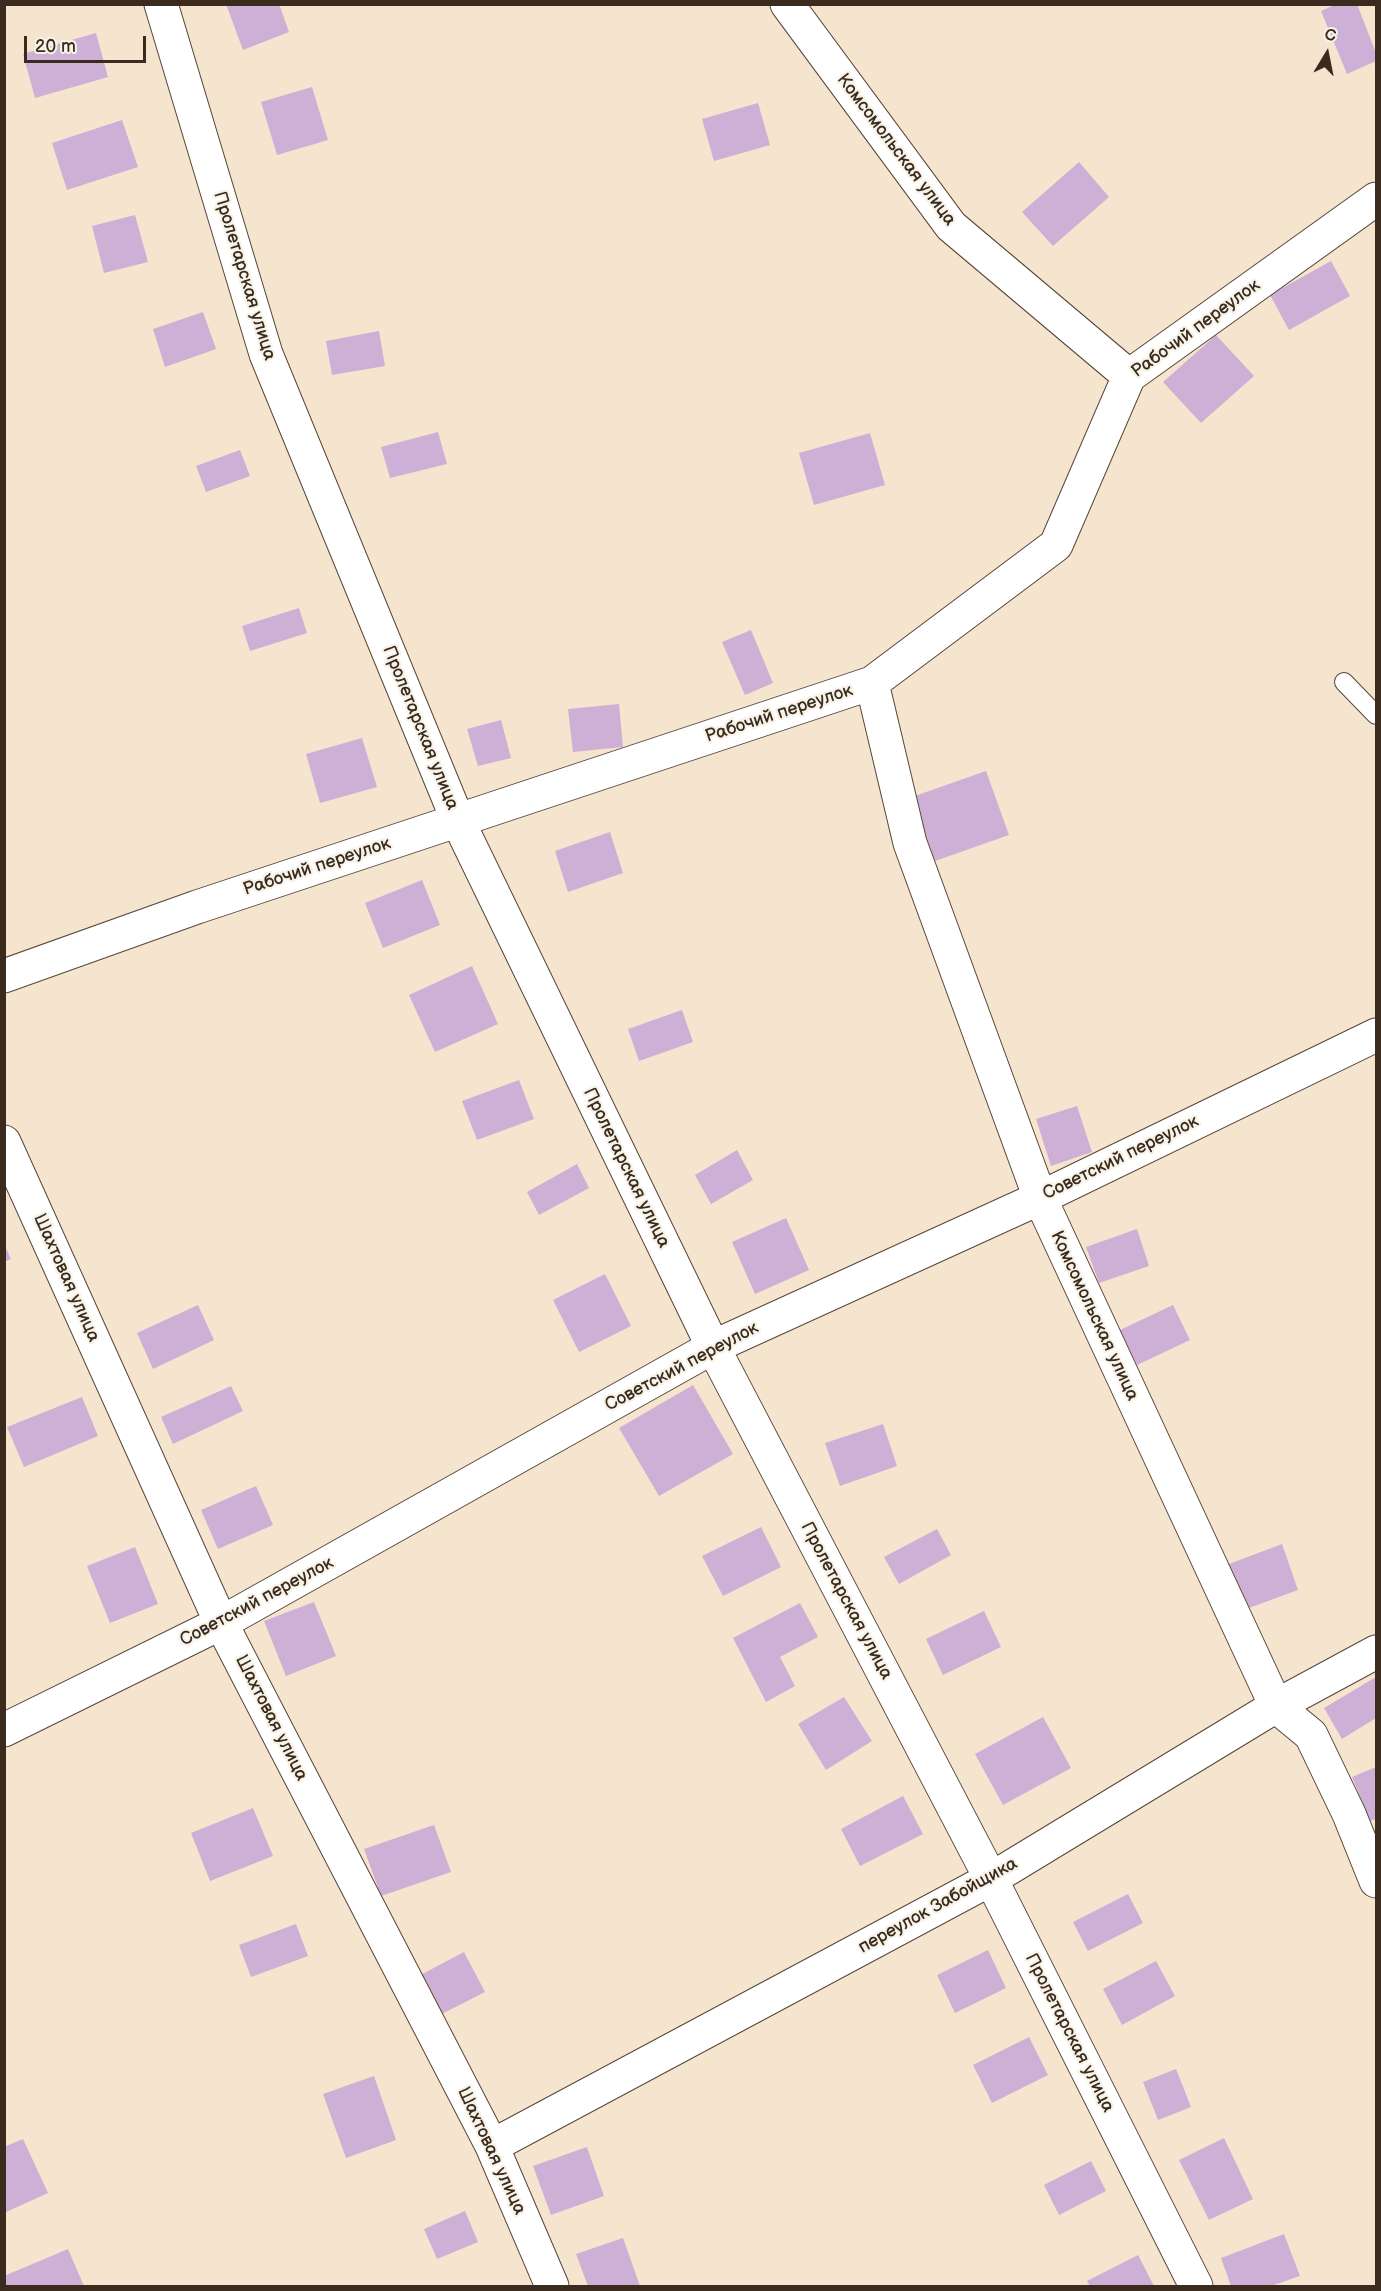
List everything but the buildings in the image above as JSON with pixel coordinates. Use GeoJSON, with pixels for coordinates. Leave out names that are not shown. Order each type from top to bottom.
{"type":"FeatureCollection","features":[{"type":"Feature","properties":{"kind":"street","name":"Пролетарская улица"},"geometry":{"type":"LineString","coordinates":[[161,4],[266,354],[458,821],[713,1347],[991,1879],[1196,2286]]}},
{"type":"Feature","properties":{"kind":"street","name":"Комсомольская улица"},"geometry":{"type":"LineString","coordinates":[[787,4],[951,226],[1129,376]]}},
{"type":"Feature","properties":{"kind":"street","name":"Рабочий переулок"},"geometry":{"type":"LineString","coordinates":[[4,976],[197,907],[872,683],[1056,545],[1129,376],[1377,199]]}},
{"type":"Feature","properties":{"kind":"street","name":"Комсомольская улица"},"geometry":{"type":"LineString","coordinates":[[872,683],[910,843],[1040,1198],[1276,1706],[1311,1735],[1349,1814],[1377,1881]]}},
{"type":"Feature","properties":{"kind":"street","name":"Советский переулок"},"geometry":{"type":"LineString","coordinates":[[4,1730],[221,1623],[713,1347],[1040,1198],[1377,1035]]}},
{"type":"Feature","properties":{"kind":"street","name":"Шахтовая улица"},"geometry":{"type":"LineString","coordinates":[[4,1142],[221,1623],[492,2146],[552,2286]]}},
{"type":"Feature","properties":{"kind":"street","name":"переулок Забойщика"},"geometry":{"type":"LineString","coordinates":[[492,2146],[991,1879],[1276,1706],[1377,1652]]}},
{"type":"Feature","properties":{"kind":"lane"},"geometry":{"type":"LineString","coordinates":[[1344,682],[1377,715]]}}]}
